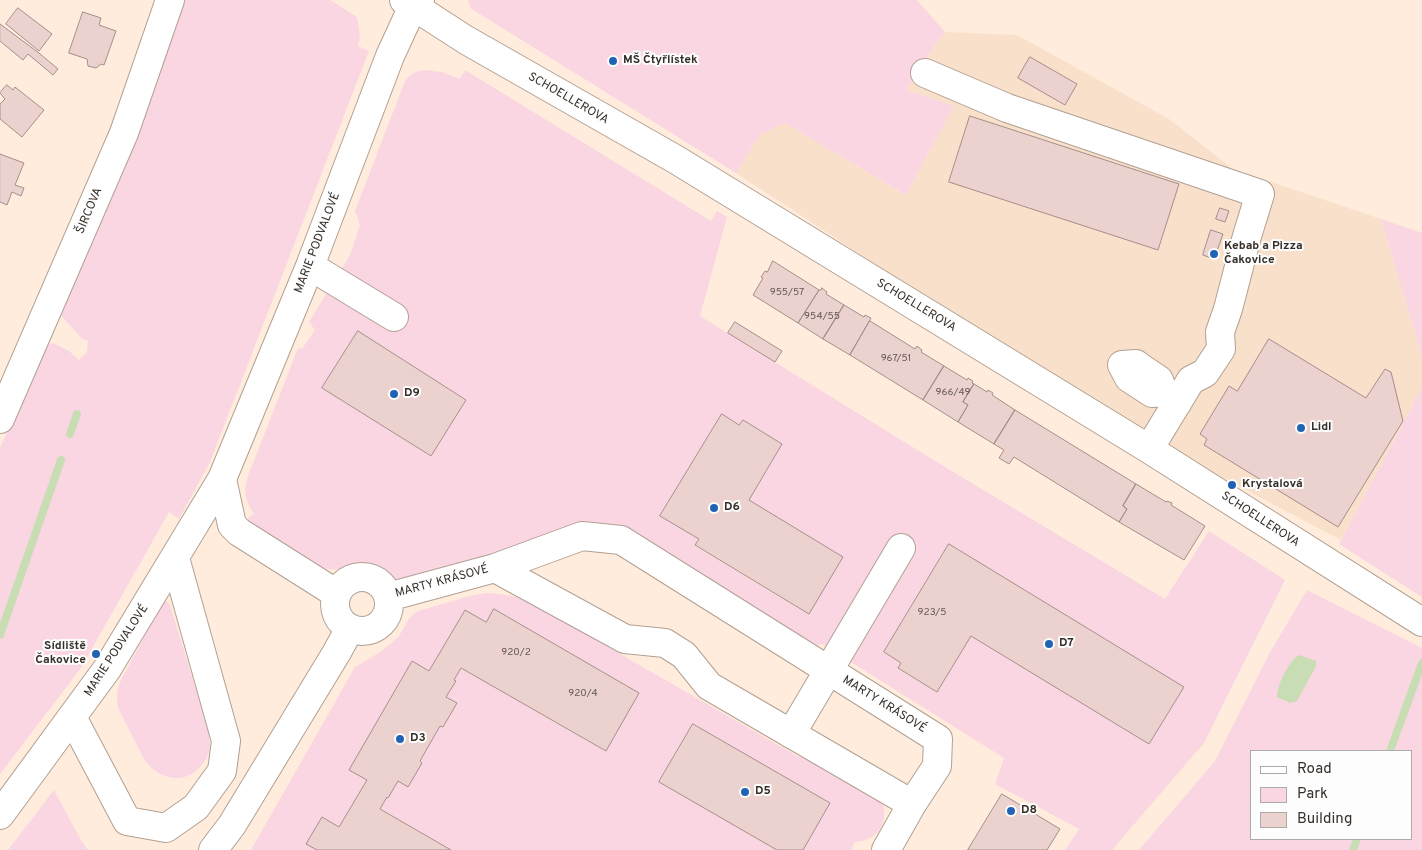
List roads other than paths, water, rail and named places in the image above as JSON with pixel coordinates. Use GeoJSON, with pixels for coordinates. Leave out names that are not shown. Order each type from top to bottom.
{"type":"FeatureCollection","features":[{"type":"Feature","properties":{"kind":"street","name":"ŠIRCOVA"},"geometry":{"type":"LineString","coordinates":[[0,419],[124,133],[170,0]]}},
{"type":"Feature","properties":{"kind":"street","name":"MARIE PODVALOVÉ"},"geometry":{"type":"LineString","coordinates":[[0,815],[107,669],[222,479],[310,266],[412,2]]}},
{"type":"Feature","properties":{"kind":"street","name":"SCHOELLEROVA"},"geometry":{"type":"LineString","coordinates":[[412,2],[466,40],[674,159],[1150,449],[1417,620]]}},
{"type":"Feature","properties":{"kind":"street"},"geometry":{"type":"LineString","coordinates":[[925,73],[1007,108],[1260,194],[1220,332],[1204,339],[1190,364],[1150,449]]}},
{"type":"Feature","properties":{"kind":"street"},"geometry":{"type":"LineString","coordinates":[[310,266],[394,317]]}},
{"type":"Feature","properties":{"kind":"street"},"geometry":{"type":"LineString","coordinates":[[222,479],[232,525],[239,532],[337,594]]}},
{"type":"Feature","properties":{"kind":"street","name":"MARTY KRÁSOVÉ"},"geometry":{"type":"LineString","coordinates":[[388,597],[495,568],[582,536],[621,540],[938,739],[937,766],[912,804],[709,686],[684,656],[665,643],[625,639],[495,568]]}},
{"type":"Feature","properties":{"kind":"street"},"geometry":{"type":"LineString","coordinates":[[791,734],[901,548]]}},
{"type":"Feature","properties":{"kind":"street"},"geometry":{"type":"LineString","coordinates":[[72,717],[127,821],[166,828],[196,807],[222,771],[226,741],[175,558]]}},
{"type":"Feature","properties":{"kind":"street"},"geometry":{"type":"LineString","coordinates":[[363,577],[372,579],[379,583],[388,597],[389,606],[387,614],[382,622],[375,627],[358,631],[350,628],[342,622],[337,614],[335,604],[337,594],[347,581],[363,577]]}},
{"type":"Feature","properties":{"kind":"street"},"geometry":{"type":"LineString","coordinates":[[212,850],[232,825],[350,628]]}},
{"type":"Feature","properties":{"kind":"street"},"geometry":{"type":"LineString","coordinates":[[886,850],[912,804]]}},
{"type":"Feature","properties":{"kind":"waterway"},"geometry":{"type":"LineString","coordinates":[[70,434],[77,414]]}},
{"type":"Feature","properties":{"kind":"waterway"},"geometry":{"type":"LineString","coordinates":[[0,635],[61,460]]}},
{"type":"Feature","properties":{"kind":"waterway"},"geometry":{"type":"LineString","coordinates":[[1390,750],[1422,663]]}},
{"type":"Feature","properties":{"kind":"waterway"},"geometry":{"type":"LineString","coordinates":[[1353,850],[1357,840]]}},
{"type":"Feature","properties":{"kind":"place","name":"MŠ Čtyřlístek"},"geometry":{"type":"Point","coordinates":[613,61]}},
{"type":"Feature","properties":{"kind":"place","name":"Kebab a Pizza Čakovice"},"geometry":{"type":"Point","coordinates":[1214,254]}},
{"type":"Feature","properties":{"kind":"place","name":"D9"},"geometry":{"type":"Point","coordinates":[394,394]}},
{"type":"Feature","properties":{"kind":"place","name":"Lidl"},"geometry":{"type":"Point","coordinates":[1301,428]}},
{"type":"Feature","properties":{"kind":"place","name":"Krystalová"},"geometry":{"type":"Point","coordinates":[1232,485]}},
{"type":"Feature","properties":{"kind":"place","name":"D6"},"geometry":{"type":"Point","coordinates":[714,508]}},
{"type":"Feature","properties":{"kind":"place","name":"D7"},"geometry":{"type":"Point","coordinates":[1049,644]}},
{"type":"Feature","properties":{"kind":"place","name":"Sídliště Čakovice"},"geometry":{"type":"Point","coordinates":[96,654]}},
{"type":"Feature","properties":{"kind":"place","name":"D3"},"geometry":{"type":"Point","coordinates":[400,739]}},
{"type":"Feature","properties":{"kind":"place","name":"D5"},"geometry":{"type":"Point","coordinates":[745,792]}},
{"type":"Feature","properties":{"kind":"place","name":"D8"},"geometry":{"type":"Point","coordinates":[1011,811]}}]}
